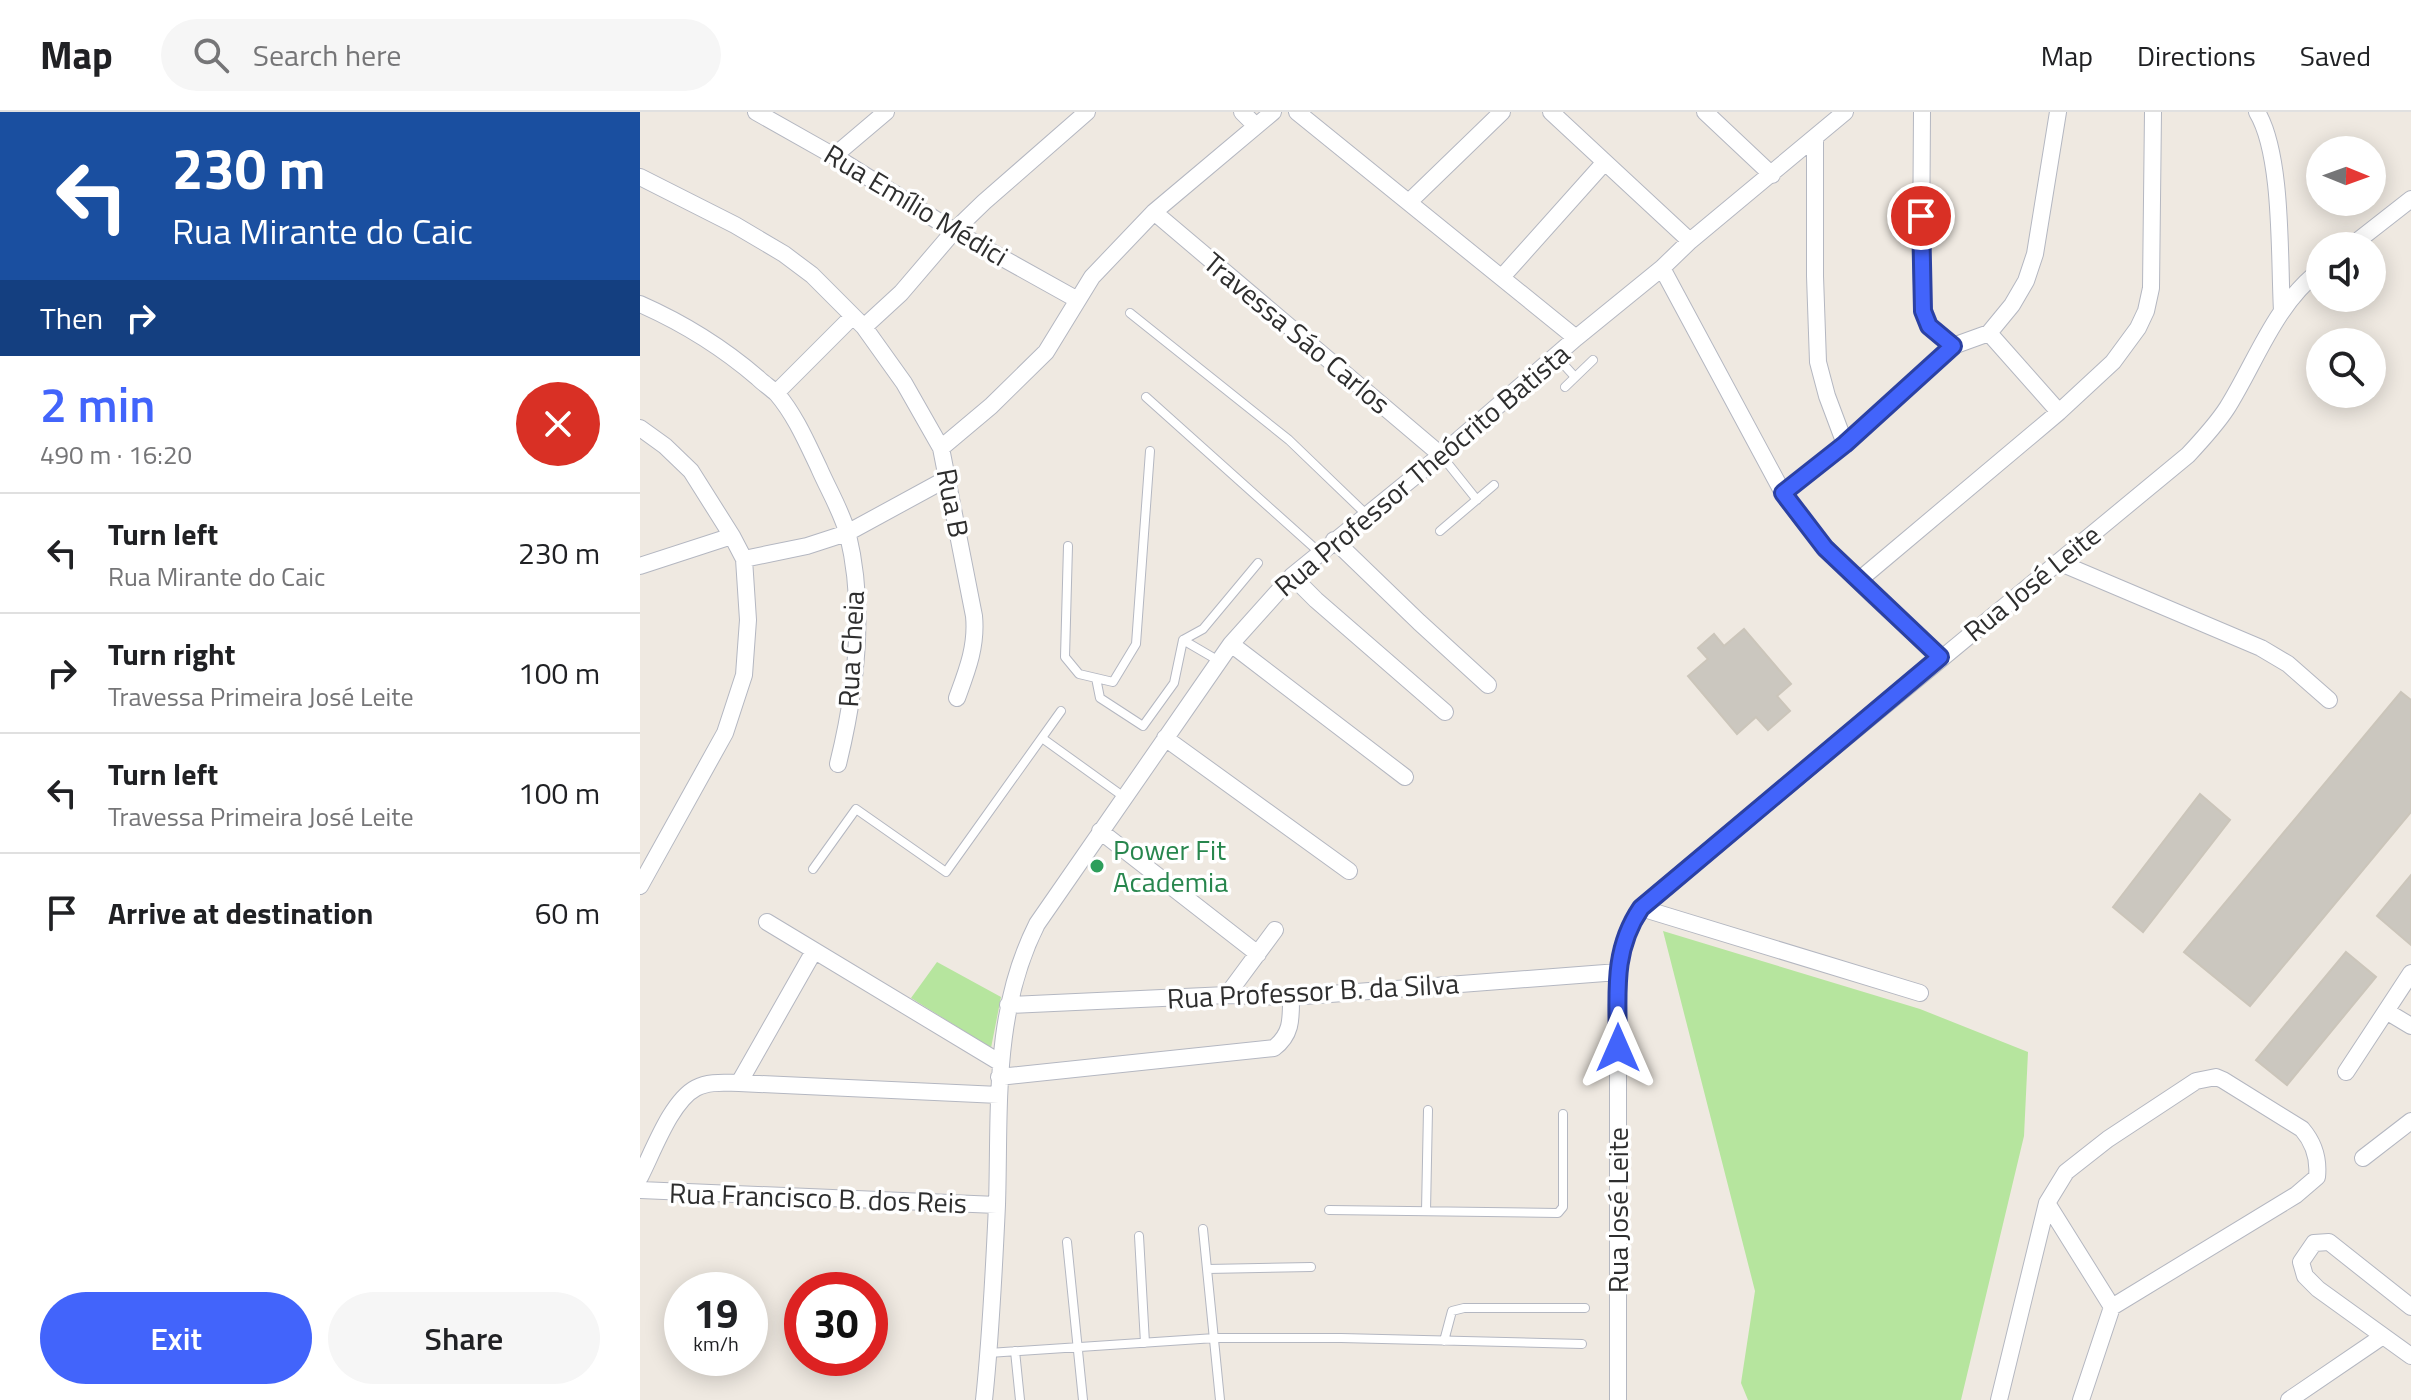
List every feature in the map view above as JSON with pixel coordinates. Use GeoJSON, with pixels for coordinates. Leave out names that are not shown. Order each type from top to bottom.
{"type":"FeatureCollection","features":[{"type":"Feature","properties":{"kind":"street","name":"Rua Emílio Médici"},"geometry":{"type":"LineString","coordinates":[[756,112],[834,156],[954,231],[1076,299]]}},
{"type":"Feature","properties":{"kind":"street"},"geometry":{"type":"LineString","coordinates":[[834,156],[886,112]]}},
{"type":"Feature","properties":{"kind":"street"},"geometry":{"type":"LineString","coordinates":[[776,393],[859,322],[901,293],[954,231],[1087,112]]}},
{"type":"Feature","properties":{"kind":"street"},"geometry":{"type":"LineString","coordinates":[[1242,112],[1256,126]]}},
{"type":"Feature","properties":{"kind":"street"},"geometry":{"type":"LineString","coordinates":[[941,448],[991,406],[1046,352],[1066,323],[1076,299],[1103,263],[1154,212],[1273,112]]}},
{"type":"Feature","properties":{"kind":"street"},"geometry":{"type":"LineString","coordinates":[[1297,112],[1576,338]]}},
{"type":"Feature","properties":{"kind":"street"},"geometry":{"type":"LineString","coordinates":[[1410,201],[1502,112]]}},
{"type":"Feature","properties":{"kind":"street"},"geometry":{"type":"LineString","coordinates":[[1551,112],[1690,241]]}},
{"type":"Feature","properties":{"kind":"street"},"geometry":{"type":"LineString","coordinates":[[1705,112],[1772,175]]}},
{"type":"Feature","properties":{"kind":"street","name":"Rua Professor Theócrito Batista"},"geometry":{"type":"LineString","coordinates":[[984,1400],[997,1205],[999,1069],[1008,1005],[1017,970],[1037,924],[1231,644],[1292,576],[1441,455],[1845,112]]}},
{"type":"Feature","properties":{"kind":"street"},"geometry":{"type":"LineString","coordinates":[[1922,112],[1923,311],[1929,326],[1953,346]]}},
{"type":"Feature","properties":{"kind":"street"},"geometry":{"type":"LineString","coordinates":[[1783,493],[1845,444],[1953,346],[1989,333],[2012,305],[2026,281],[2035,254],[2058,112]]}},
{"type":"Feature","properties":{"kind":"street"},"geometry":{"type":"LineString","coordinates":[[1858,581],[2059,412],[2126,348],[2146,311],[2151,288],[2153,112]]}},
{"type":"Feature","properties":{"kind":"street"},"geometry":{"type":"LineString","coordinates":[[2257,112],[2269,140],[2274,167],[2282,311]]}},
{"type":"Feature","properties":{"kind":"street"},"geometry":{"type":"LineString","coordinates":[[1815,139],[1818,362],[1845,444]]}},
{"type":"Feature","properties":{"kind":"street"},"geometry":{"type":"LineString","coordinates":[[1502,277],[1604,163]]}},
{"type":"Feature","properties":{"kind":"street","name":"Rua B"},"geometry":{"type":"LineString","coordinates":[[640,177],[735,225],[812,275],[859,322],[904,383],[941,448],[976,634],[957,698]]}},
{"type":"Feature","properties":{"kind":"street"},"geometry":{"type":"LineString","coordinates":[[2369,232],[2411,199]]}},
{"type":"Feature","properties":{"kind":"street","name":"Travessa Sáo Carlos"},"geometry":{"type":"LineString","coordinates":[[1154,212],[1441,455]]}},
{"type":"Feature","properties":{"kind":"street"},"geometry":{"type":"LineString","coordinates":[[1662,268],[1783,493],[1816,538],[1940,657]]}},
{"type":"Feature","properties":{"kind":"street","name":"Rua José Leite"},"geometry":{"type":"LineString","coordinates":[[1618,1400],[1618,972],[1621,948],[1641,908],[1940,657],[2164,476],[2206,435],[2226,409],[2257,349],[2306,281]]}},
{"type":"Feature","properties":{"kind":"street","name":"Rua Cheia"},"geometry":{"type":"LineString","coordinates":[[640,304],[676,320],[729,354],[776,393],[802,432],[847,533],[854,574],[857,630],[847,729],[838,764]]}},
{"type":"Feature","properties":{"kind":"street"},"geometry":{"type":"LineString","coordinates":[[1989,333],[2059,412]]}},
{"type":"Feature","properties":{"kind":"street"},"geometry":{"type":"LineString","coordinates":[[640,428],[691,471],[732,536],[744,559],[748,620],[739,693],[725,733],[640,886]]}},
{"type":"Feature","properties":{"kind":"street"},"geometry":{"type":"LineString","coordinates":[[744,559],[807,546],[847,533],[948,478]]}},
{"type":"Feature","properties":{"kind":"street"},"geometry":{"type":"LineString","coordinates":[[640,566],[732,536]]}},
{"type":"Feature","properties":{"kind":"street"},"geometry":{"type":"LineString","coordinates":[[1334,540],[1488,685]]}},
{"type":"Feature","properties":{"kind":"street"},"geometry":{"type":"LineString","coordinates":[[2058,562],[2261,648],[2288,664],[2329,700]]}},
{"type":"Feature","properties":{"kind":"street"},"geometry":{"type":"LineString","coordinates":[[1292,576],[1445,712]]}},
{"type":"Feature","properties":{"kind":"street"},"geometry":{"type":"LineString","coordinates":[[1231,644],[1405,777]]}},
{"type":"Feature","properties":{"kind":"street"},"geometry":{"type":"LineString","coordinates":[[1165,738],[1349,871]]}},
{"type":"Feature","properties":{"kind":"street"},"geometry":{"type":"LineString","coordinates":[[1100,831],[1258,954]]}},
{"type":"Feature","properties":{"kind":"street"},"geometry":{"type":"LineString","coordinates":[[1641,908],[1920,993]]}},
{"type":"Feature","properties":{"kind":"street"},"geometry":{"type":"LineString","coordinates":[[767,922],[999,1069],[1274,1048],[1285,1039],[1291,997]]}},
{"type":"Feature","properties":{"kind":"street"},"geometry":{"type":"LineString","coordinates":[[1227,995],[1275,930]]}},
{"type":"Feature","properties":{"kind":"street"},"geometry":{"type":"LineString","coordinates":[[739,1083],[814,951]]}},
{"type":"Feature","properties":{"kind":"street","name":"Rua Professor B. da Silva"},"geometry":{"type":"LineString","coordinates":[[1008,1005],[1227,995],[1291,997],[1618,972]]}},
{"type":"Feature","properties":{"kind":"street"},"geometry":{"type":"LineString","coordinates":[[2346,1072],[2411,973]]}},
{"type":"Feature","properties":{"kind":"street"},"geometry":{"type":"LineString","coordinates":[[2386,1011],[2411,1026]]}},
{"type":"Feature","properties":{"kind":"street"},"geometry":{"type":"LineString","coordinates":[[1999,1400],[2047,1203],[2066,1172],[2196,1081],[2207,1078],[2223,1080],[2302,1129],[2311,1139],[2318,1165],[2317,1177],[2311,1184],[2112,1307],[2081,1400]]}},
{"type":"Feature","properties":{"kind":"street"},"geometry":{"type":"LineString","coordinates":[[640,1177],[674,1109],[686,1095],[706,1084],[999,1095]]}},
{"type":"Feature","properties":{"kind":"street"},"geometry":{"type":"LineString","coordinates":[[2363,1158],[2411,1121]]}},
{"type":"Feature","properties":{"kind":"street","name":"Rua Francisco B. dos Reis"},"geometry":{"type":"LineString","coordinates":[[640,1190],[997,1205]]}},
{"type":"Feature","properties":{"kind":"street"},"geometry":{"type":"LineString","coordinates":[[2047,1203],[2112,1307]]}},
{"type":"Feature","properties":{"kind":"street"},"geometry":{"type":"LineString","coordinates":[[2411,1307],[2329,1242],[2314,1243],[2301,1262],[2305,1276],[2318,1289],[2411,1356]]}},
{"type":"Feature","properties":{"kind":"street"},"geometry":{"type":"LineString","coordinates":[[2289,1400],[2383,1336]]}},
{"type":"Feature","properties":{"kind":"lane"},"geometry":{"type":"LineString","coordinates":[[1130,313],[1289,440],[1367,516]]}},
{"type":"Feature","properties":{"kind":"lane"},"geometry":{"type":"LineString","coordinates":[[1556,356],[1575,377]]}},
{"type":"Feature","properties":{"kind":"lane"},"geometry":{"type":"LineString","coordinates":[[1565,387],[1593,360]]}},
{"type":"Feature","properties":{"kind":"lane"},"geometry":{"type":"LineString","coordinates":[[1146,397],[1319,552]]}},
{"type":"Feature","properties":{"kind":"lane"},"geometry":{"type":"LineString","coordinates":[[1068,546],[1065,657],[1079,674],[1113,682],[1136,644],[1150,451]]}},
{"type":"Feature","properties":{"kind":"lane"},"geometry":{"type":"LineString","coordinates":[[1441,455],[1477,500]]}},
{"type":"Feature","properties":{"kind":"lane"},"geometry":{"type":"LineString","coordinates":[[1440,531],[1494,485]]}},
{"type":"Feature","properties":{"kind":"lane"},"geometry":{"type":"LineString","coordinates":[[1096,678],[1100,698],[1143,726],[1174,683],[1183,640],[1203,629],[1258,563]]}},
{"type":"Feature","properties":{"kind":"lane"},"geometry":{"type":"LineString","coordinates":[[1183,640],[1219,661]]}},
{"type":"Feature","properties":{"kind":"lane"},"geometry":{"type":"LineString","coordinates":[[813,869],[856,809],[946,872],[1061,711]]}},
{"type":"Feature","properties":{"kind":"lane"},"geometry":{"type":"LineString","coordinates":[[1042,738],[1124,797]]}},
{"type":"Feature","properties":{"kind":"lane"},"geometry":{"type":"LineString","coordinates":[[1426,1211],[1428,1110]]}},
{"type":"Feature","properties":{"kind":"lane"},"geometry":{"type":"LineString","coordinates":[[1329,1210],[1558,1213],[1563,1207],[1563,1114]]}},
{"type":"Feature","properties":{"kind":"lane"},"geometry":{"type":"LineString","coordinates":[[1203,1229],[1220,1400]]}},
{"type":"Feature","properties":{"kind":"lane"},"geometry":{"type":"LineString","coordinates":[[1139,1236],[1145,1343]]}},
{"type":"Feature","properties":{"kind":"lane"},"geometry":{"type":"LineString","coordinates":[[1067,1242],[1083,1400]]}},
{"type":"Feature","properties":{"kind":"lane"},"geometry":{"type":"LineString","coordinates":[[1207,1269],[1311,1267]]}},
{"type":"Feature","properties":{"kind":"lane"},"geometry":{"type":"LineString","coordinates":[[1444,1341],[1452,1311],[1464,1308],[1585,1308]]}},
{"type":"Feature","properties":{"kind":"lane"},"geometry":{"type":"LineString","coordinates":[[989,1353],[1215,1338],[1582,1344]]}},
{"type":"Feature","properties":{"kind":"lane"},"geometry":{"type":"LineString","coordinates":[[1015,1351],[1020,1400]]}},
{"type":"Feature","properties":{"kind":"green space"},"geometry":{"type":"Polygon","coordinates":[[[1663,931],[1920,1009],[2028,1052],[2024,1136],[1961,1400],[1748,1400],[1741,1383],[1755,1291],[1663,931]]]}},
{"type":"Feature","properties":{"kind":"green space"},"geometry":{"type":"Polygon","coordinates":[[[937,962],[1001,997],[991,1048],[911,998],[937,962]]]}},
{"type":"Feature","properties":{"kind":"building"},"geometry":{"type":"Polygon","coordinates":[[[1744,629],[1791,684],[1777,696],[1790,711],[1768,730],[1756,717],[1737,734],[1688,676],[1708,659],[1698,648],[1714,634],[1724,646],[1744,629]]]}},
{"type":"Feature","properties":{"kind":"building"},"geometry":{"type":"Polygon","coordinates":[[[2401,692],[2411,700],[2411,812],[2250,1006],[2184,952],[2401,692]]]}},
{"type":"Feature","properties":{"kind":"building"},"geometry":{"type":"Polygon","coordinates":[[[2200,794],[2230,820],[2143,932],[2113,907],[2200,794]]]}},
{"type":"Feature","properties":{"kind":"building"},"geometry":{"type":"Polygon","coordinates":[[[2411,875],[2411,945],[2377,916],[2411,875]]]}},
{"type":"Feature","properties":{"kind":"building"},"geometry":{"type":"Polygon","coordinates":[[[2346,952],[2376,977],[2287,1085],[2256,1060],[2346,952]]]}},
{"type":"Feature","properties":{"kind":"place","name":"Power Fit Academia"},"geometry":{"type":"Point","coordinates":[1097,866]}},
{"type":"Feature","properties":{"kind":"route"},"geometry":{"type":"LineString","coordinates":[[1618,1048],[1621,948],[1641,908],[1940,657],[1825,548],[1783,493],[1845,444],[1953,346],[1929,326],[1923,311],[1921,216]]}}]}
